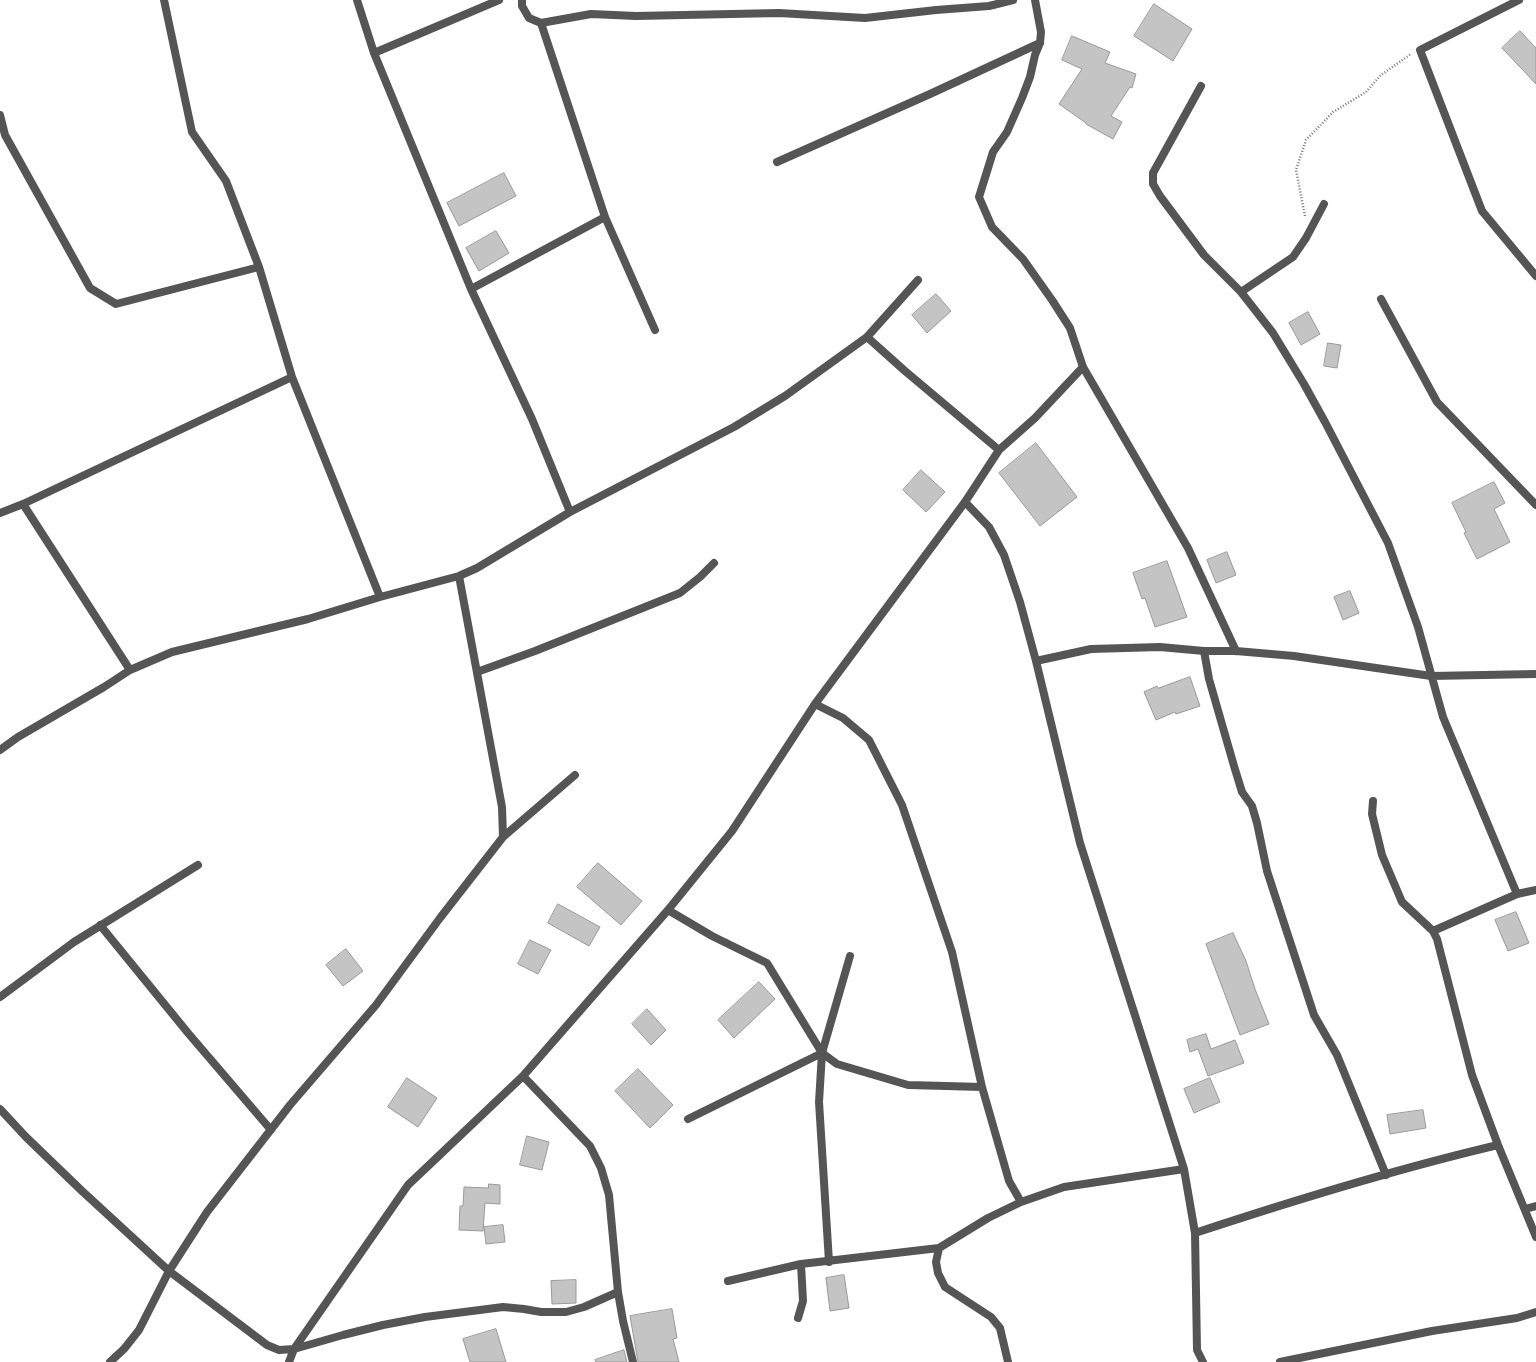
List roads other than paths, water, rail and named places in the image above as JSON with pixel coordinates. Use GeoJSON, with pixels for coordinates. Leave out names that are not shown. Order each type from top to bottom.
{"type":"FeatureCollection","features":[{"type":"Feature","properties":{"kind":"street"},"geometry":{"type":"LineString","coordinates":[[164,0],[192,132],[226,181],[259,267],[292,377],[380,597]]}},
{"type":"Feature","properties":{"kind":"street"},"geometry":{"type":"LineString","coordinates":[[357,0],[374,53],[471,289],[532,419],[570,512]]}},
{"type":"Feature","properties":{"kind":"street"},"geometry":{"type":"LineString","coordinates":[[374,53],[499,0]]}},
{"type":"Feature","properties":{"kind":"street"},"geometry":{"type":"LineString","coordinates":[[522,0],[522,6],[529,18],[541,23],[591,14],[636,16],[779,13],[865,18],[989,6],[1013,0]]}},
{"type":"Feature","properties":{"kind":"street"},"geometry":{"type":"LineString","coordinates":[[1035,0],[1040,42],[1034,55],[1030,77],[1022,98],[1008,132],[994,152],[979,197],[992,227],[1023,259],[1070,328],[1083,367],[1188,548],[1236,651]]}},
{"type":"Feature","properties":{"kind":"street"},"geometry":{"type":"LineString","coordinates":[[1519,0],[1420,50],[1482,211],[1534,271]]}},
{"type":"Feature","properties":{"kind":"street"},"geometry":{"type":"LineString","coordinates":[[541,23],[605,216],[655,330]]}},
{"type":"Feature","properties":{"kind":"street"},"geometry":{"type":"LineString","coordinates":[[777,162],[930,94],[1040,42]]}},
{"type":"Feature","properties":{"kind":"street"},"geometry":{"type":"LineString","coordinates":[[1201,86],[1153,173],[1153,184],[1160,196],[1204,255],[1241,292],[1273,333],[1304,384],[1388,543],[1418,627],[1443,718],[1517,894]]}},
{"type":"Feature","properties":{"kind":"street"},"geometry":{"type":"LineString","coordinates":[[0,115],[2,136],[90,288],[116,304],[259,267]]}},
{"type":"Feature","properties":{"kind":"street"},"geometry":{"type":"LineString","coordinates":[[1241,292],[1293,256],[1306,238],[1324,204]]}},
{"type":"Feature","properties":{"kind":"street"},"geometry":{"type":"LineString","coordinates":[[471,289],[605,216]]}},
{"type":"Feature","properties":{"kind":"street"},"geometry":{"type":"LineString","coordinates":[[0,750],[18,736],[104,687],[130,670],[172,652],[308,619],[380,597],[459,576],[477,568],[570,512],[734,427],[785,396],[867,337],[918,280]]}},
{"type":"Feature","properties":{"kind":"street"},"geometry":{"type":"LineString","coordinates":[[1381,299],[1437,402],[1536,505]]}},
{"type":"Feature","properties":{"kind":"street"},"geometry":{"type":"LineString","coordinates":[[867,337],[999,450]]}},
{"type":"Feature","properties":{"kind":"street"},"geometry":{"type":"LineString","coordinates":[[289,1362],[294,1349],[408,1185],[523,1076],[668,910],[732,831],[815,704],[965,502],[999,450],[1034,418],[1083,367]]}},
{"type":"Feature","properties":{"kind":"street"},"geometry":{"type":"LineString","coordinates":[[0,513],[23,504],[292,377]]}},
{"type":"Feature","properties":{"kind":"street"},"geometry":{"type":"LineString","coordinates":[[965,502],[989,527],[1004,555],[1020,602],[1036,661],[1080,842],[1184,1169],[1195,1233],[1197,1350],[1203,1362]]}},
{"type":"Feature","properties":{"kind":"street"},"geometry":{"type":"LineString","coordinates":[[23,504],[130,670]]}},
{"type":"Feature","properties":{"kind":"street"},"geometry":{"type":"LineString","coordinates":[[477,672],[536,651],[680,593],[700,577],[714,563]]}},
{"type":"Feature","properties":{"kind":"street"},"geometry":{"type":"LineString","coordinates":[[459,576],[502,807],[504,837]]}},
{"type":"Feature","properties":{"kind":"street"},"geometry":{"type":"LineString","coordinates":[[1036,661],[1091,649],[1160,647],[1294,656],[1431,676],[1536,674]]}},
{"type":"Feature","properties":{"kind":"street"},"geometry":{"type":"LineString","coordinates":[[1204,651],[1209,679],[1234,766],[1242,792],[1252,806],[1267,871],[1314,1015],[1337,1055],[1386,1175]]}},
{"type":"Feature","properties":{"kind":"street"},"geometry":{"type":"LineString","coordinates":[[815,704],[843,718],[869,740],[902,805],[952,952],[982,1087],[1009,1181],[1021,1202]]}},
{"type":"Feature","properties":{"kind":"street"},"geometry":{"type":"LineString","coordinates":[[110,1362],[124,1349],[139,1330],[169,1271],[207,1212],[290,1105],[376,1005],[440,918],[504,837],[575,775]]}},
{"type":"Feature","properties":{"kind":"street"},"geometry":{"type":"LineString","coordinates":[[1373,801],[1372,814],[1382,855],[1402,902],[1433,931],[1437,939],[1472,1075],[1498,1145],[1536,1237]]}},
{"type":"Feature","properties":{"kind":"street"},"geometry":{"type":"LineString","coordinates":[[0,997],[74,942],[198,865]]}},
{"type":"Feature","properties":{"kind":"street"},"geometry":{"type":"LineString","coordinates":[[1433,931],[1517,894],[1536,890]]}},
{"type":"Feature","properties":{"kind":"street"},"geometry":{"type":"LineString","coordinates":[[668,910],[712,936],[767,964],[822,1053],[837,1064],[908,1085],[982,1087]]}},
{"type":"Feature","properties":{"kind":"street"},"geometry":{"type":"LineString","coordinates":[[100,925],[188,1033],[271,1130]]}},
{"type":"Feature","properties":{"kind":"street"},"geometry":{"type":"LineString","coordinates":[[829,1262],[819,1102],[822,1053],[850,956]]}},
{"type":"Feature","properties":{"kind":"street"},"geometry":{"type":"LineString","coordinates":[[688,1119],[822,1053]]}},
{"type":"Feature","properties":{"kind":"street"},"geometry":{"type":"LineString","coordinates":[[523,1076],[590,1146],[601,1168],[609,1195],[618,1292],[623,1322],[633,1362]]}},
{"type":"Feature","properties":{"kind":"street"},"geometry":{"type":"LineString","coordinates":[[0,1110],[82,1191],[169,1271],[267,1345],[279,1350],[294,1349],[383,1325],[460,1312],[503,1308],[524,1308],[541,1312],[566,1312],[584,1307],[618,1292]]}},
{"type":"Feature","properties":{"kind":"street"},"geometry":{"type":"LineString","coordinates":[[1195,1233],[1297,1200],[1456,1155],[1498,1145]]}},
{"type":"Feature","properties":{"kind":"street"},"geometry":{"type":"LineString","coordinates":[[728,1281],[801,1264],[829,1262],[939,1248],[988,1218],[1021,1202],[1064,1187],[1184,1169]]}},
{"type":"Feature","properties":{"kind":"street"},"geometry":{"type":"LineString","coordinates":[[1525,1209],[1536,1206]]}},
{"type":"Feature","properties":{"kind":"street"},"geometry":{"type":"LineString","coordinates":[[939,1248],[936,1262],[938,1273],[945,1287],[991,1317],[1000,1328],[1008,1362]]}},
{"type":"Feature","properties":{"kind":"street"},"geometry":{"type":"LineString","coordinates":[[798,1318],[803,1302],[801,1264]]}},
{"type":"Feature","properties":{"kind":"street"},"geometry":{"type":"LineString","coordinates":[[1280,1362],[1432,1331],[1517,1318],[1536,1312]]}}]}
